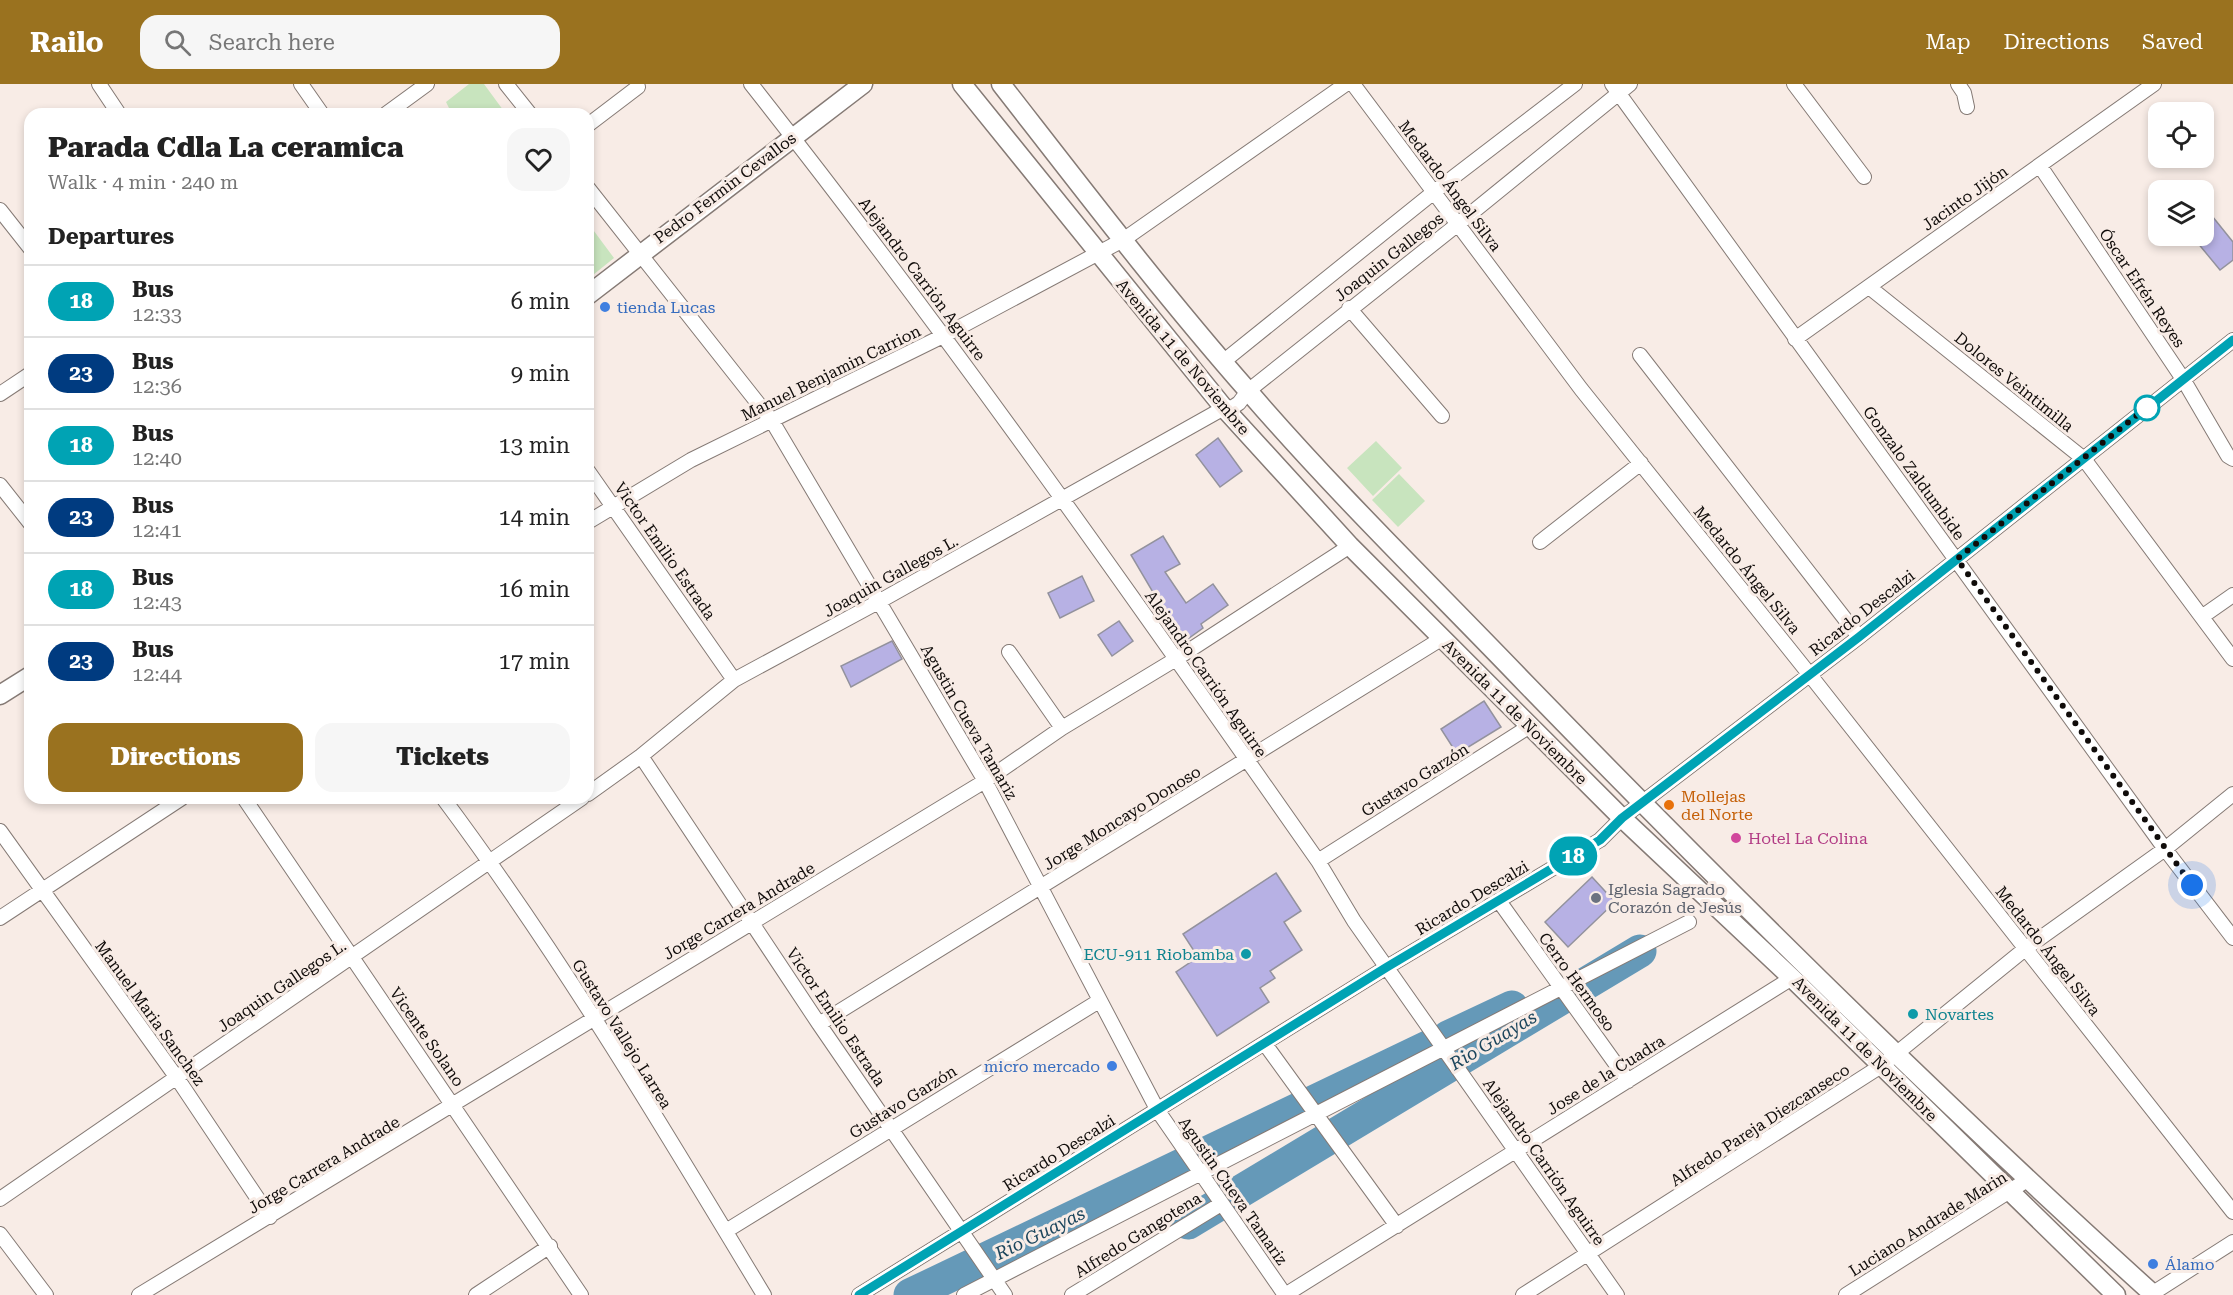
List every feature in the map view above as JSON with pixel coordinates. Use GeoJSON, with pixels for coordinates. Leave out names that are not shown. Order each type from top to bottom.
{"type":"FeatureCollection","features":[{"type":"Feature","properties":{"kind":"street"},"geometry":{"type":"LineString","coordinates":[[99,84],[115,108]]}},
{"type":"Feature","properties":{"kind":"street"},"geometry":{"type":"LineString","coordinates":[[301,84],[318,108]]}},
{"type":"Feature","properties":{"kind":"street"},"geometry":{"type":"LineString","coordinates":[[394,108],[427,84]]}},
{"type":"Feature","properties":{"kind":"street"},"geometry":{"type":"LineString","coordinates":[[507,84],[525,108]]}},
{"type":"Feature","properties":{"kind":"street","name":"Alejandro Carrión Aguirre"},"geometry":{"type":"LineString","coordinates":[[751,84],[945,335],[1063,499],[1318,861],[1354,921],[1617,1295]]}},
{"type":"Feature","properties":{"kind":"street","name":"Pedro Fermin Cevallos"},"geometry":{"type":"LineString","coordinates":[[594,290],[792,136],[863,84]]}},
{"type":"Feature","properties":{"kind":"street","name":"Avenida 11 de Noviembre"},"geometry":{"type":"LineString","coordinates":[[962,84],[1097,254],[1224,408],[1350,546],[1622,818],[1792,978],[2116,1295]]}},
{"type":"Feature","properties":{"kind":"street","name":"Avenida 11 de Noviembre"},"geometry":{"type":"LineString","coordinates":[[1001,84],[1123,240],[1248,391],[1375,527],[1642,803],[1895,1053],[2152,1294]]}},
{"type":"Feature","properties":{"kind":"street","name":"Manuel Benjamin Carrion"},"geometry":{"type":"LineString","coordinates":[[594,518],[691,460],[945,335],[1123,240],[1346,84]]}},
{"type":"Feature","properties":{"kind":"street","name":"Medardo Ángel Silva"},"geometry":{"type":"LineString","coordinates":[[1353,84],[1581,389],[1810,675],[2233,1212]]}},
{"type":"Feature","properties":{"kind":"street"},"geometry":{"type":"LineString","coordinates":[[1224,361],[1434,192],[1575,84]]}},
{"type":"Feature","properties":{"kind":"street"},"geometry":{"type":"LineString","coordinates":[[1794,84],[1864,177]]}},
{"type":"Feature","properties":{"kind":"street"},"geometry":{"type":"LineString","coordinates":[[1958,84],[1965,93],[1967,107]]}},
{"type":"Feature","properties":{"kind":"street","name":"Jacinto Jijón"},"geometry":{"type":"LineString","coordinates":[[1795,339],[2154,84]]}},
{"type":"Feature","properties":{"kind":"street"},"geometry":{"type":"LineString","coordinates":[[594,120],[638,87]]}},
{"type":"Feature","properties":{"kind":"street","name":"Joaquin Gallegos"},"geometry":{"type":"LineString","coordinates":[[1224,408],[1233,407],[1239,403],[1248,391],[1349,308],[1458,224],[1620,87]]}},
{"type":"Feature","properties":{"kind":"street","name":"Gonzalo Zaldumbide"},"geometry":{"type":"LineString","coordinates":[[1620,87],[1795,339],[1957,559],[2165,849],[2233,938]]}},
{"type":"Feature","properties":{"kind":"street","name":"Óscar Efrén Reyes"},"geometry":{"type":"LineString","coordinates":[[2040,166],[2183,379],[2228,456],[2233,459]]}},
{"type":"Feature","properties":{"kind":"street","name":"Agustin Cueva Tamariz"},"geometry":{"type":"LineString","coordinates":[[594,196],[772,421],[985,781],[1158,1111],[1285,1295]]}},
{"type":"Feature","properties":{"kind":"street"},"geometry":{"type":"LineString","coordinates":[[0,210],[24,240]]}},
{"type":"Feature","properties":{"kind":"street","name":"Dolores Veintimilla"},"geometry":{"type":"LineString","coordinates":[[1869,287],[2085,459],[2233,658]]}},
{"type":"Feature","properties":{"kind":"street"},"geometry":{"type":"LineString","coordinates":[[1349,308],[1442,416]]}},
{"type":"Feature","properties":{"kind":"street","name":"Ricardo Descalzi"},"geometry":{"type":"LineString","coordinates":[[859,1295],[1387,967],[1595,843],[1622,818],[1859,637],[2233,340]]}},
{"type":"Feature","properties":{"kind":"street"},"geometry":{"type":"LineString","coordinates":[[1640,355],[1859,637]]}},
{"type":"Feature","properties":{"kind":"street"},"geometry":{"type":"LineString","coordinates":[[0,394],[24,378]]}},
{"type":"Feature","properties":{"kind":"street","name":"Joaquin Gallegos L."},"geometry":{"type":"LineString","coordinates":[[594,790],[641,756],[734,680],[1224,408]]}},
{"type":"Feature","properties":{"kind":"street"},"geometry":{"type":"LineString","coordinates":[[1540,542],[1641,463]]}},
{"type":"Feature","properties":{"kind":"street","name":"Victor Emilio Estrada"},"geometry":{"type":"LineString","coordinates":[[594,479],[734,680]]}},
{"type":"Feature","properties":{"kind":"street"},"geometry":{"type":"LineString","coordinates":[[0,485],[24,515]]}},
{"type":"Feature","properties":{"kind":"street","name":"Jorge Carrera Andrade"},"geometry":{"type":"LineString","coordinates":[[139,1295],[985,781],[1062,728],[1176,659],[1350,546]]}},
{"type":"Feature","properties":{"kind":"street"},"geometry":{"type":"LineString","coordinates":[[2203,616],[2233,595]]}},
{"type":"Feature","properties":{"kind":"street","name":"Jorge Moncayo Donoso"},"geometry":{"type":"LineString","coordinates":[[819,1024],[1441,639]]}},
{"type":"Feature","properties":{"kind":"street"},"geometry":{"type":"LineString","coordinates":[[1010,652],[1062,728]]}},
{"type":"Feature","properties":{"kind":"street"},"geometry":{"type":"LineString","coordinates":[[0,696],[24,680]]}},
{"type":"Feature","properties":{"kind":"street","name":"Gustavo Garzón"},"geometry":{"type":"LineString","coordinates":[[1318,861],[1530,726]]}},
{"type":"Feature","properties":{"kind":"street","name":"Victor Emilio Estrada"},"geometry":{"type":"LineString","coordinates":[[641,756],[819,1024],[1005,1295]]}},
{"type":"Feature","properties":{"kind":"street","name":"Alfredo Pareja Diezcanseco"},"geometry":{"type":"LineString","coordinates":[[1523,1295],[1881,1066],[2025,949],[2165,849],[2233,794]]}},
{"type":"Feature","properties":{"kind":"street"},"geometry":{"type":"LineString","coordinates":[[0,918],[173,804]]}},
{"type":"Feature","properties":{"kind":"street","name":"Vicente Solano"},"geometry":{"type":"LineString","coordinates":[[248,804],[550,1246],[581,1295]]}},
{"type":"Feature","properties":{"kind":"street","name":"Gustavo Vallejo Larrea"},"geometry":{"type":"LineString","coordinates":[[447,804],[491,863],[594,1018],[764,1295]]}},
{"type":"Feature","properties":{"kind":"street","name":"Joaquin Gallegos L."},"geometry":{"type":"LineString","coordinates":[[0,1199],[574,804]]}},
{"type":"Feature","properties":{"kind":"street","name":"Manuel Maria Sanchez"},"geometry":{"type":"LineString","coordinates":[[0,831],[177,1078],[270,1217]]}},
{"type":"Feature","properties":{"kind":"street","name":"Cerro Hermoso"},"geometry":{"type":"LineString","coordinates":[[1499,901],[1628,1081]]}},
{"type":"Feature","properties":{"kind":"street"},"geometry":{"type":"LineString","coordinates":[[964,1295],[1689,922],[983,1295]]}},
{"type":"Feature","properties":{"kind":"street","name":"Jose de la Cuadra"},"geometry":{"type":"LineString","coordinates":[[1285,1295],[1792,978]]}},
{"type":"Feature","properties":{"kind":"street","name":"Gustavo Garzón"},"geometry":{"type":"LineString","coordinates":[[726,1231],[1099,1001]]}},
{"type":"Feature","properties":{"kind":"street"},"geometry":{"type":"LineString","coordinates":[[1265,1044],[1397,1226]]}},
{"type":"Feature","properties":{"kind":"street","name":"Luciano Andrade Marin"},"geometry":{"type":"LineString","coordinates":[[1846,1295],[2028,1180]]}},
{"type":"Feature","properties":{"kind":"street","name":"Alfredo Gangotena"},"geometry":{"type":"LineString","coordinates":[[1072,1295],[1221,1204]]}},
{"type":"Feature","properties":{"kind":"street"},"geometry":{"type":"LineString","coordinates":[[0,1234],[46,1295]]}},
{"type":"Feature","properties":{"kind":"street"},"geometry":{"type":"LineString","coordinates":[[2152,1294],[2233,1242]]}},
{"type":"Feature","properties":{"kind":"street"},"geometry":{"type":"LineString","coordinates":[[477,1295],[550,1246]]}},
{"type":"Feature","properties":{"kind":"green space"},"geometry":{"type":"Polygon","coordinates":[[[469,84],[484,84],[502,108],[449,108],[446,102],[469,84]]]}},
{"type":"Feature","properties":{"kind":"green space"},"geometry":{"type":"Polygon","coordinates":[[[594,231],[614,258],[594,274],[594,231]]]}},
{"type":"Feature","properties":{"kind":"green space"},"geometry":{"type":"Polygon","coordinates":[[[1376,441],[1402,468],[1373,496],[1347,468],[1376,441]]]}},
{"type":"Feature","properties":{"kind":"green space"},"geometry":{"type":"Polygon","coordinates":[[[1399,474],[1425,501],[1398,527],[1372,500],[1399,474]]]}},
{"type":"Feature","properties":{"kind":"building"},"geometry":{"type":"Polygon","coordinates":[[[2214,218],[2233,242],[2233,260],[2220,270],[2200,246],[2214,246],[2214,218]]]}},
{"type":"Feature","properties":{"kind":"building"},"geometry":{"type":"Polygon","coordinates":[[[1218,438],[1242,471],[1220,487],[1196,455],[1218,438]]]}},
{"type":"Feature","properties":{"kind":"building"},"geometry":{"type":"Polygon","coordinates":[[[1163,536],[1180,564],[1165,572],[1186,603],[1213,584],[1228,605],[1201,624],[1203,628],[1178,646],[1149,605],[1157,599],[1131,555],[1163,536]]]}},
{"type":"Feature","properties":{"kind":"building"},"geometry":{"type":"Polygon","coordinates":[[[1082,576],[1094,601],[1060,618],[1048,593],[1082,576]]]}},
{"type":"Feature","properties":{"kind":"building"},"geometry":{"type":"Polygon","coordinates":[[[1119,621],[1133,641],[1112,656],[1098,635],[1119,621]]]}},
{"type":"Feature","properties":{"kind":"building"},"geometry":{"type":"Polygon","coordinates":[[[892,641],[902,659],[851,687],[841,666],[892,641]]]}},
{"type":"Feature","properties":{"kind":"building"},"geometry":{"type":"Polygon","coordinates":[[[1484,701],[1501,727],[1457,754],[1441,729],[1484,701]]]}},
{"type":"Feature","properties":{"kind":"building","name":"ECU-911 Riobamba"},"geometry":{"type":"Polygon","coordinates":[[[1276,873],[1301,911],[1284,922],[1302,950],[1270,971],[1275,978],[1260,988],[1269,1002],[1217,1036],[1176,972],[1198,957],[1183,934],[1276,873]]]}},
{"type":"Feature","properties":{"kind":"building"},"geometry":{"type":"Polygon","coordinates":[[[1592,877],[1615,902],[1568,947],[1545,922],[1592,877]]]}},
{"type":"Feature","properties":{"kind":"waterway","name":"Rio Guayas"},"geometry":{"type":"LineString","coordinates":[[1188,1223],[1640,951]]}},
{"type":"Feature","properties":{"kind":"waterway","name":"Rio Guayas"},"geometry":{"type":"LineString","coordinates":[[1448,1037],[1512,1007]]}},
{"type":"Feature","properties":{"kind":"waterway","name":"Rio Guayas"},"geometry":{"type":"LineString","coordinates":[[910,1295],[1430,1046]]}},
{"type":"Feature","properties":{"kind":"bus line","name":"18"},"geometry":{"type":"LineString","coordinates":[[859,1295],[1387,967],[1600,840],[1622,818],[1859,637],[2233,340]]}},
{"type":"Feature","properties":{"kind":"place","name":"tienda Lucas"},"geometry":{"type":"Point","coordinates":[605,307]}},
{"type":"Feature","properties":{"kind":"place","name":"Mollejas del Norte"},"geometry":{"type":"Point","coordinates":[1669,805]}},
{"type":"Feature","properties":{"kind":"place","name":"Hotel La Colina"},"geometry":{"type":"Point","coordinates":[1736,838]}},
{"type":"Feature","properties":{"kind":"place","name":"Iglesia Sagrado Corazón de Jesús"},"geometry":{"type":"Point","coordinates":[1596,898]}},
{"type":"Feature","properties":{"kind":"place","name":"ECU-911 Riobamba"},"geometry":{"type":"Point","coordinates":[1246,954]}},
{"type":"Feature","properties":{"kind":"place","name":"Novartes"},"geometry":{"type":"Point","coordinates":[1913,1014]}},
{"type":"Feature","properties":{"kind":"place","name":"micro mercado"},"geometry":{"type":"Point","coordinates":[1112,1066]}},
{"type":"Feature","properties":{"kind":"place","name":"Álamo"},"geometry":{"type":"Point","coordinates":[2153,1264]}},
{"type":"Feature","properties":{"kind":"route"},"geometry":{"type":"LineString","coordinates":[[2147,408],[2150,405],[1957,559],[2192,885]]}}]}
